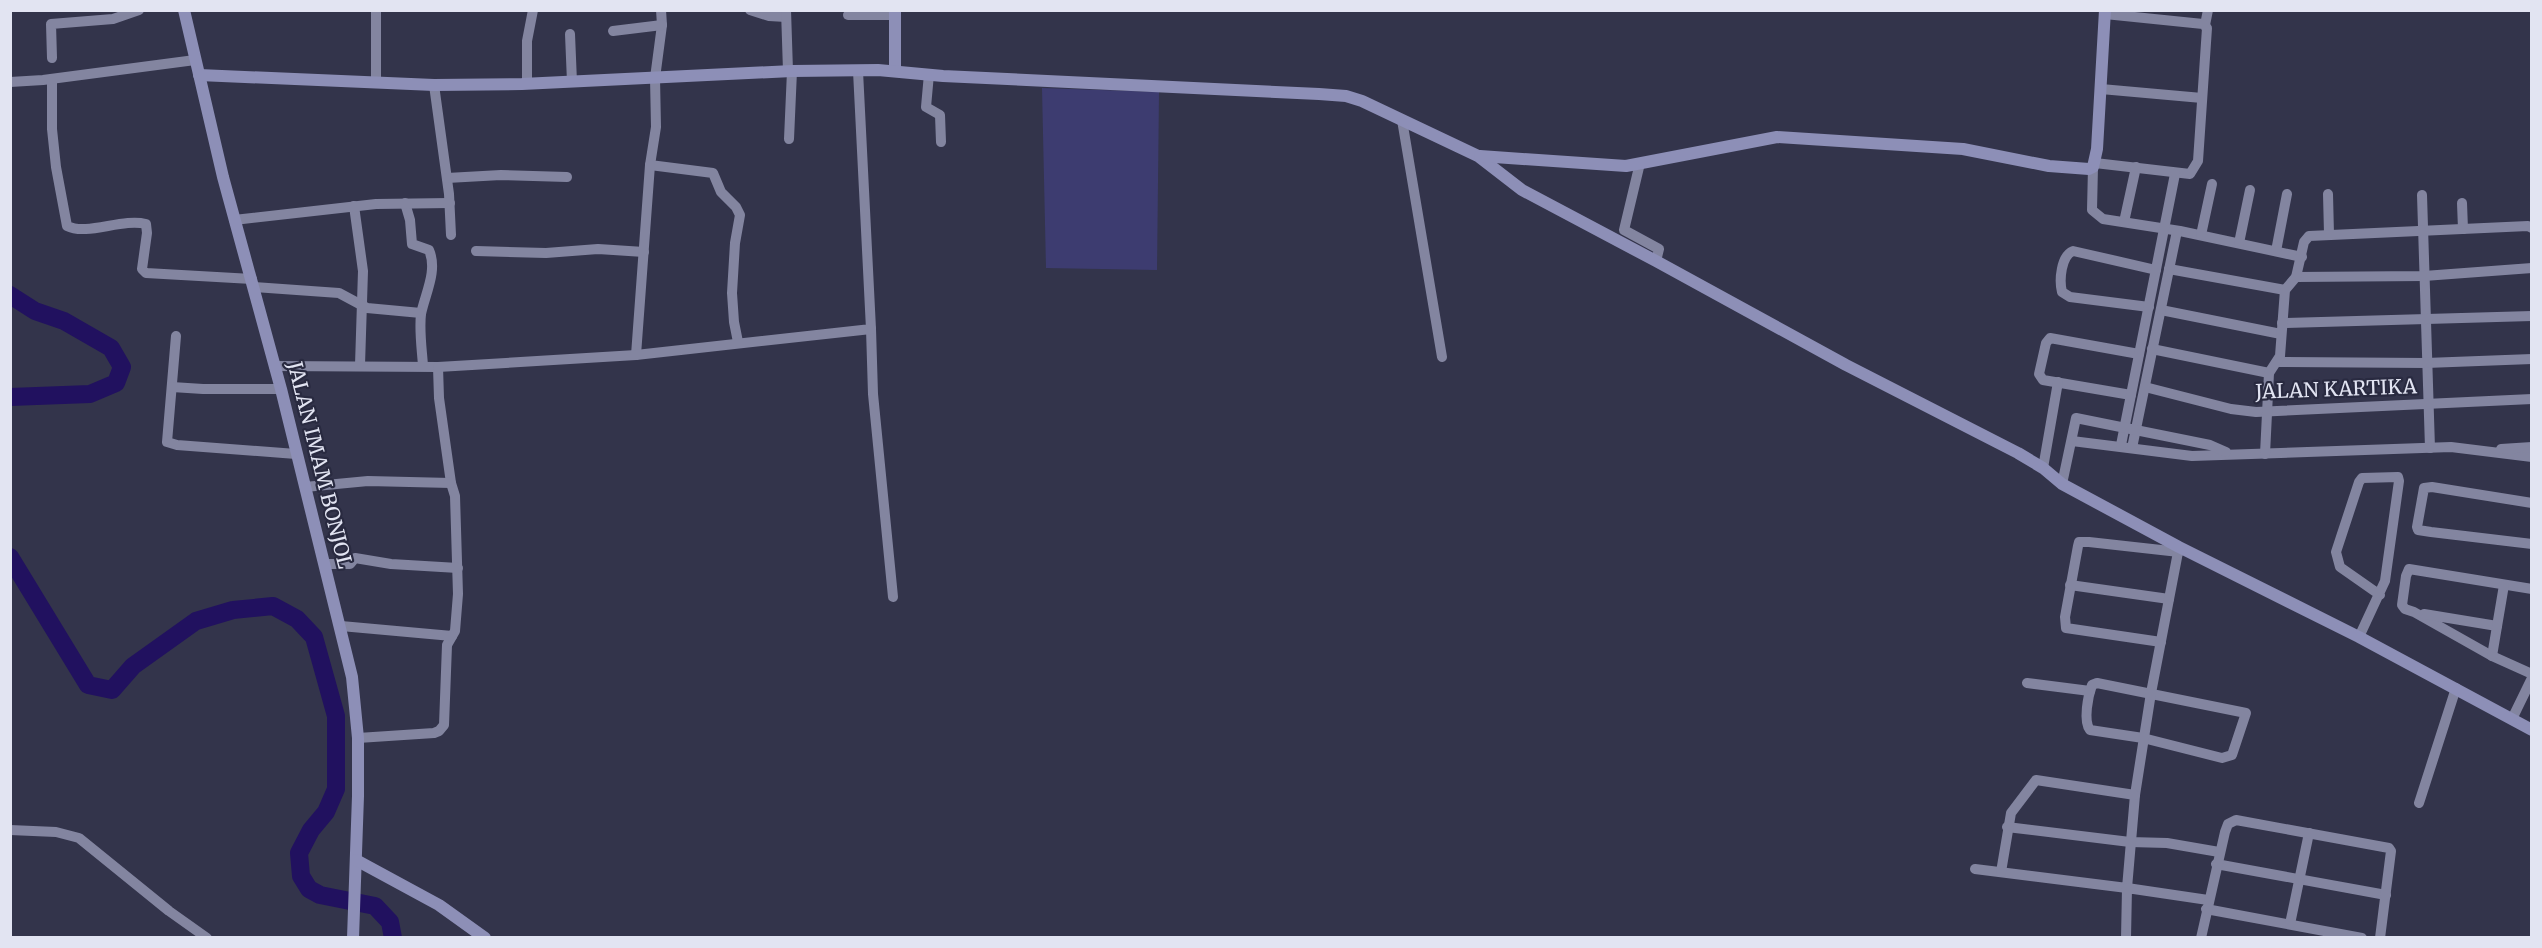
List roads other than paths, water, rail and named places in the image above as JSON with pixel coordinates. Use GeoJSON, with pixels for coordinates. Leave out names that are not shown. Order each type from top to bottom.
{"type":"FeatureCollection","features":[{"type":"Feature","properties":{"kind":"street"},"geometry":{"type":"LineString","coordinates":[[52,58],[50,26],[54,23],[113,19],[140,10]]}},
{"type":"Feature","properties":{"kind":"street","name":"JALAN IMAM BONJOL"},"geometry":{"type":"LineString","coordinates":[[184,10],[234,220],[281,389],[352,676],[358,738],[353,938]]}},
{"type":"Feature","properties":{"kind":"street"},"geometry":{"type":"LineString","coordinates":[[376,10],[376,83]]}},
{"type":"Feature","properties":{"kind":"street"},"geometry":{"type":"LineString","coordinates":[[527,84],[527,41],[533,10]]}},
{"type":"Feature","properties":{"kind":"street"},"geometry":{"type":"LineString","coordinates":[[636,355],[650,165],[656,127],[655,78],[662,25],[661,10]]}},
{"type":"Feature","properties":{"kind":"street"},"geometry":{"type":"LineString","coordinates":[[750,10],[769,16],[786,14],[790,71],[789,139]]}},
{"type":"Feature","properties":{"kind":"street"},"geometry":{"type":"LineString","coordinates":[[1478,156],[1610,167],[1777,137],[1983,151],[2075,169],[2094,165],[2136,167],[2175,174],[2190,174],[2198,162],[2206,55],[2205,25],[2208,10]]}},
{"type":"Feature","properties":{"kind":"street"},"geometry":{"type":"LineString","coordinates":[[2205,25],[2105,12],[2092,210],[2103,219],[2177,231],[2302,257]]}},
{"type":"Feature","properties":{"kind":"street"},"geometry":{"type":"LineString","coordinates":[[848,15],[895,13],[900,72]]}},
{"type":"Feature","properties":{"kind":"street"},"geometry":{"type":"LineString","coordinates":[[613,31],[662,25]]}},
{"type":"Feature","properties":{"kind":"street"},"geometry":{"type":"LineString","coordinates":[[570,34],[572,82]]}},
{"type":"Feature","properties":{"kind":"street"},"geometry":{"type":"LineString","coordinates":[[10,82],[52,79],[195,60]]}},
{"type":"Feature","properties":{"kind":"street"},"geometry":{"type":"LineString","coordinates":[[199,75],[434,85],[527,84],[790,71],[858,71],[1346,96],[1362,101],[1478,156],[1522,190],[1846,365],[2043,468],[2062,484],[2179,550],[2359,637],[2532,730]]}},
{"type":"Feature","properties":{"kind":"street"},"geometry":{"type":"LineString","coordinates":[[858,71],[873,394],[893,597]]}},
{"type":"Feature","properties":{"kind":"street"},"geometry":{"type":"LineString","coordinates":[[926,74],[926,107],[940,115],[941,142]]}},
{"type":"Feature","properties":{"kind":"street"},"geometry":{"type":"LineString","coordinates":[[52,79],[52,129],[67,226],[78,228],[136,222],[146,224],[142,269],[146,273],[339,293],[361,306],[421,313]]}},
{"type":"Feature","properties":{"kind":"street"},"geometry":{"type":"LineString","coordinates":[[434,85],[447,178],[452,235]]}},
{"type":"Feature","properties":{"kind":"street"},"geometry":{"type":"LineString","coordinates":[[2101,89],[2202,98]]}},
{"type":"Feature","properties":{"kind":"street"},"geometry":{"type":"LineString","coordinates":[[1402,120],[1442,357]]}},
{"type":"Feature","properties":{"kind":"street"},"geometry":{"type":"LineString","coordinates":[[1640,163],[1624,230],[1659,249],[1656,261]]}},
{"type":"Feature","properties":{"kind":"street"},"geometry":{"type":"LineString","coordinates":[[650,165],[713,173],[721,192],[738,209],[740,219],[735,243],[732,293],[738,342]]}},
{"type":"Feature","properties":{"kind":"street"},"geometry":{"type":"LineString","coordinates":[[2124,222],[2136,167]]}},
{"type":"Feature","properties":{"kind":"street"},"geometry":{"type":"LineString","coordinates":[[2121,446],[2175,174]]}},
{"type":"Feature","properties":{"kind":"street"},"geometry":{"type":"LineString","coordinates":[[447,178],[501,175],[567,177]]}},
{"type":"Feature","properties":{"kind":"street"},"geometry":{"type":"LineString","coordinates":[[2201,236],[2212,184]]}},
{"type":"Feature","properties":{"kind":"street"},"geometry":{"type":"LineString","coordinates":[[2239,243],[2250,190]]}},
{"type":"Feature","properties":{"kind":"street"},"geometry":{"type":"LineString","coordinates":[[2276,251],[2287,194]]}},
{"type":"Feature","properties":{"kind":"street"},"geometry":{"type":"LineString","coordinates":[[2328,194],[2329,234]]}},
{"type":"Feature","properties":{"kind":"street"},"geometry":{"type":"LineString","coordinates":[[2422,195],[2430,448]]}},
{"type":"Feature","properties":{"kind":"street"},"geometry":{"type":"LineString","coordinates":[[405,203],[410,220],[412,244],[429,250],[431,258],[429,290],[421,313],[423,366]]}},
{"type":"Feature","properties":{"kind":"street"},"geometry":{"type":"LineString","coordinates":[[234,220],[354,206],[450,203]]}},
{"type":"Feature","properties":{"kind":"street"},"geometry":{"type":"LineString","coordinates":[[2462,203],[2463,229]]}},
{"type":"Feature","properties":{"kind":"street"},"geometry":{"type":"LineString","coordinates":[[354,206],[363,271],[360,365]]}},
{"type":"Feature","properties":{"kind":"street"},"geometry":{"type":"LineString","coordinates":[[2265,454],[2269,373],[2278,362],[2285,290],[2296,277],[2304,242],[2309,236],[2532,228]]}},
{"type":"Feature","properties":{"kind":"street"},"geometry":{"type":"LineString","coordinates":[[2132,448],[2177,231]]}},
{"type":"Feature","properties":{"kind":"street"},"geometry":{"type":"LineString","coordinates":[[476,251],[546,253],[598,249],[644,252]]}},
{"type":"Feature","properties":{"kind":"street"},"geometry":{"type":"LineString","coordinates":[[2149,307],[2070,297],[2062,292],[2060,286],[2064,258],[2073,251],[2156,270]]}},
{"type":"Feature","properties":{"kind":"street"},"geometry":{"type":"LineString","coordinates":[[2296,277],[2424,276],[2532,268]]}},
{"type":"Feature","properties":{"kind":"street"},"geometry":{"type":"LineString","coordinates":[[2169,269],[2285,290]]}},
{"type":"Feature","properties":{"kind":"street"},"geometry":{"type":"LineString","coordinates":[[2161,310],[2282,329],[2532,316]]}},
{"type":"Feature","properties":{"kind":"street"},"geometry":{"type":"LineString","coordinates":[[274,366],[438,367],[636,355],[871,329]]}},
{"type":"Feature","properties":{"kind":"street"},"geometry":{"type":"LineString","coordinates":[[176,336],[166,434],[170,444],[296,454]]}},
{"type":"Feature","properties":{"kind":"street"},"geometry":{"type":"LineString","coordinates":[[2131,395],[2043,380],[2039,374],[2046,343],[2050,338],[2139,354]]}},
{"type":"Feature","properties":{"kind":"street"},"geometry":{"type":"LineString","coordinates":[[2152,349],[2269,373]]}},
{"type":"Feature","properties":{"kind":"street"},"geometry":{"type":"LineString","coordinates":[[2278,362],[2426,363],[2532,359]]}},
{"type":"Feature","properties":{"kind":"street"},"geometry":{"type":"LineString","coordinates":[[358,738],[427,734],[443,729],[447,645],[455,631],[458,568],[455,496],[451,483],[439,398],[438,367]]}},
{"type":"Feature","properties":{"kind":"street"},"geometry":{"type":"LineString","coordinates":[[2043,468],[2058,382]]}},
{"type":"Feature","properties":{"kind":"street"},"geometry":{"type":"LineString","coordinates":[[172,387],[281,389]]}},
{"type":"Feature","properties":{"kind":"street","name":"JALAN KARTIKA"},"geometry":{"type":"LineString","coordinates":[[2145,387],[2231,409],[2267,412],[2532,399]]}},
{"type":"Feature","properties":{"kind":"street"},"geometry":{"type":"LineString","coordinates":[[2062,484],[2076,418],[2210,445],[2229,453]]}},
{"type":"Feature","properties":{"kind":"street"},"geometry":{"type":"LineString","coordinates":[[2072,441],[2192,456],[2451,447],[2532,457]]}},
{"type":"Feature","properties":{"kind":"street"},"geometry":{"type":"LineString","coordinates":[[2489,450],[2532,447]]}},
{"type":"Feature","properties":{"kind":"street"},"geometry":{"type":"LineString","coordinates":[[2359,637],[2380,595],[2385,581],[2399,481],[2398,477],[2390,476],[2362,478],[2358,482],[2336,552],[2340,567],[2380,595]]}},
{"type":"Feature","properties":{"kind":"street"},"geometry":{"type":"LineString","coordinates":[[305,487],[368,481],[451,483]]}},
{"type":"Feature","properties":{"kind":"street"},"geometry":{"type":"LineString","coordinates":[[2532,503],[2432,487],[2424,488],[2417,527],[2418,530],[2431,532],[2532,544]]}},
{"type":"Feature","properties":{"kind":"street"},"geometry":{"type":"LineString","coordinates":[[2161,642],[2066,628],[2065,617],[2070,585],[2079,542],[2179,550]]}},
{"type":"Feature","properties":{"kind":"street"},"geometry":{"type":"LineString","coordinates":[[2126,938],[2127,888],[2135,795],[2151,693],[2179,550]]}},
{"type":"Feature","properties":{"kind":"street"},"geometry":{"type":"LineString","coordinates":[[325,564],[350,564],[355,558],[391,564],[458,568]]}},
{"type":"Feature","properties":{"kind":"street"},"geometry":{"type":"LineString","coordinates":[[2497,627],[2402,608],[2409,569],[2532,589]]}},
{"type":"Feature","properties":{"kind":"street"},"geometry":{"type":"LineString","coordinates":[[2070,585],[2169,599]]}},
{"type":"Feature","properties":{"kind":"street"},"geometry":{"type":"LineString","coordinates":[[2492,656],[2504,585]]}},
{"type":"Feature","properties":{"kind":"street"},"geometry":{"type":"LineString","coordinates":[[2414,612],[2532,676],[2512,719]]}},
{"type":"Feature","properties":{"kind":"street"},"geometry":{"type":"LineString","coordinates":[[341,626],[452,636]]}},
{"type":"Feature","properties":{"kind":"street"},"geometry":{"type":"LineString","coordinates":[[2027,683],[2090,691]]}},
{"type":"Feature","properties":{"kind":"street"},"geometry":{"type":"LineString","coordinates":[[2097,683],[2243,712],[2246,717],[2232,755],[2229,758],[2222,758],[2143,738],[2090,730],[2086,723],[2090,691],[2092,685],[2097,683]]}},
{"type":"Feature","properties":{"kind":"street"},"geometry":{"type":"LineString","coordinates":[[2420,803],[2456,688]]}},
{"type":"Feature","properties":{"kind":"street"},"geometry":{"type":"LineString","coordinates":[[2001,872],[2011,813],[2038,779],[2135,795]]}},
{"type":"Feature","properties":{"kind":"street"},"geometry":{"type":"LineString","coordinates":[[2200,938],[2219,852],[2231,821],[2389,848],[2391,851],[2380,938]]}},
{"type":"Feature","properties":{"kind":"street"},"geometry":{"type":"LineString","coordinates":[[2007,827],[2130,842],[2167,843],[2219,852]]}},
{"type":"Feature","properties":{"kind":"street"},"geometry":{"type":"LineString","coordinates":[[10,831],[56,832],[79,838],[169,911],[207,938]]}},
{"type":"Feature","properties":{"kind":"street"},"geometry":{"type":"LineString","coordinates":[[2290,924],[2309,833]]}},
{"type":"Feature","properties":{"kind":"street"},"geometry":{"type":"LineString","coordinates":[[356,860],[439,905],[485,938]]}},
{"type":"Feature","properties":{"kind":"street"},"geometry":{"type":"LineString","coordinates":[[2216,864],[2386,895]]}},
{"type":"Feature","properties":{"kind":"street"},"geometry":{"type":"LineString","coordinates":[[1975,869],[2127,888],[2362,938]]}},
{"type":"Feature","properties":{"kind":"waterway"},"geometry":{"type":"LineString","coordinates":[[10,295],[35,311],[64,321],[111,348],[122,367],[116,383],[90,394],[10,397]]}},
{"type":"Feature","properties":{"kind":"waterway"},"geometry":{"type":"LineString","coordinates":[[10,557],[88,685],[112,690],[133,666],[196,621],[233,610],[273,606],[297,619],[314,637],[336,716],[336,789],[326,812],[311,830],[299,853],[301,876],[309,889],[320,895],[375,906],[390,922],[393,938]]}}]}
